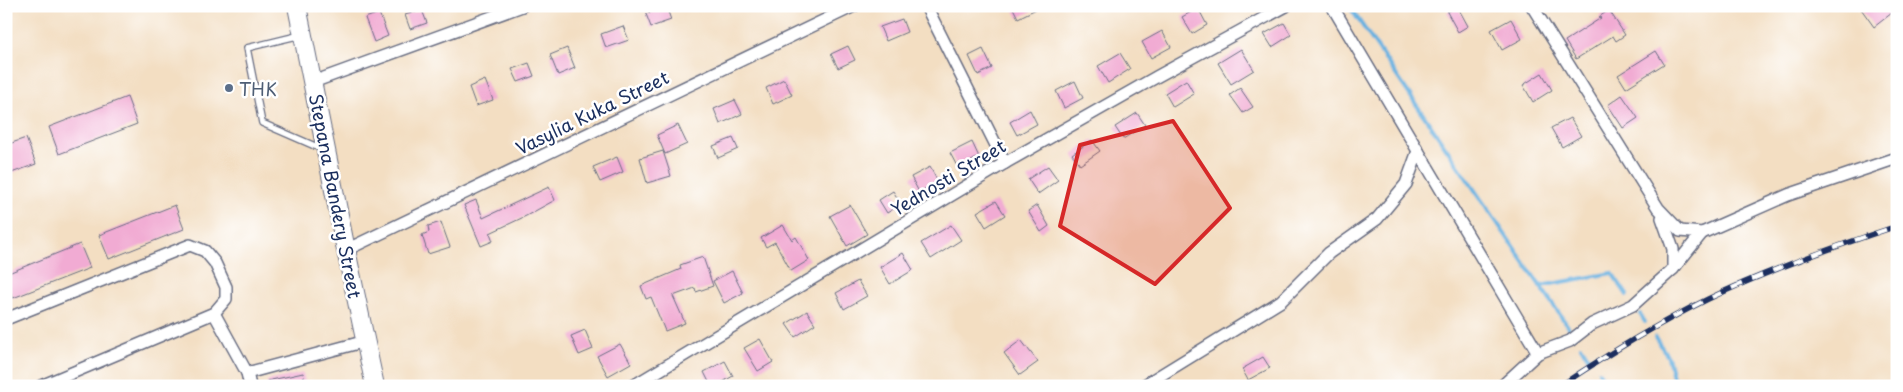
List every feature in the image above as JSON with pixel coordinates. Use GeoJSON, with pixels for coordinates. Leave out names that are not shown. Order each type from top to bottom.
{"type":"FeatureCollection","features":[{"type":"Feature","properties":{"kind":"main road","name":"Stepana Bandery Street"},"geometry":{"type":"LineString","coordinates":[[297,6],[375,386]]}},
{"type":"Feature","properties":{"kind":"street"},"geometry":{"type":"LineString","coordinates":[[313,82],[522,6]]}},
{"type":"Feature","properties":{"kind":"street","name":"Vasylia Kuka Street"},"geometry":{"type":"LineString","coordinates":[[346,250],[854,6]]}},
{"type":"Feature","properties":{"kind":"street"},"geometry":{"type":"LineString","coordinates":[[926,6],[1005,164]]}},
{"type":"Feature","properties":{"kind":"street","name":"Yednosti Street"},"geometry":{"type":"LineString","coordinates":[[633,386],[1005,164],[1158,76],[1286,6]]}},
{"type":"Feature","properties":{"kind":"street"},"geometry":{"type":"LineString","coordinates":[[1332,6],[1538,354]]}},
{"type":"Feature","properties":{"kind":"street"},"geometry":{"type":"LineString","coordinates":[[1532,6],[1658,208],[1673,248],[1673,269]]}},
{"type":"Feature","properties":{"kind":"street"},"geometry":{"type":"LineString","coordinates":[[1143,386],[1281,301],[1329,253],[1377,219],[1406,184],[1418,151]]}},
{"type":"Feature","properties":{"kind":"street"},"geometry":{"type":"LineString","coordinates":[[1502,386],[1538,354],[1570,341],[1592,324],[1633,305],[1673,269],[1683,254],[1702,233],[1788,195],[1897,158]]}},
{"type":"Feature","properties":{"kind":"street"},"geometry":{"type":"LineString","coordinates":[[1658,208],[1680,231],[1702,233]]}},
{"type":"Feature","properties":{"kind":"street"},"geometry":{"type":"LineString","coordinates":[[6,319],[190,245],[205,251],[215,263],[226,287],[226,299],[214,313],[40,386]]}},
{"type":"Feature","properties":{"kind":"street"},"geometry":{"type":"LineString","coordinates":[[214,313],[247,373],[250,386]]}},
{"type":"Feature","properties":{"kind":"street"},"geometry":{"type":"LineString","coordinates":[[247,373],[366,341]]}},
{"type":"Feature","properties":{"kind":"lane"},"geometry":{"type":"LineString","coordinates":[[303,34],[247,48],[262,122],[326,152]]}},
{"type":"Feature","properties":{"kind":"highlighted area"},"geometry":{"type":"Polygon","coordinates":[[[1173,121],[1230,208],[1155,284],[1060,226],[1080,145],[1173,121]]]}},
{"type":"Feature","properties":{"kind":"building"},"geometry":{"type":"Polygon","coordinates":[[[666,6],[671,20],[651,27],[646,14],[666,6]]]}},
{"type":"Feature","properties":{"kind":"building"},"geometry":{"type":"Polygon","coordinates":[[[1012,6],[1042,6],[1018,18],[1012,6]]]}},
{"type":"Feature","properties":{"kind":"building"},"geometry":{"type":"Polygon","coordinates":[[[1457,6],[1468,26],[1458,32],[1447,12],[1457,6]]]}},
{"type":"Feature","properties":{"kind":"building"},"geometry":{"type":"Polygon","coordinates":[[[1859,6],[1897,6],[1897,9],[1874,27],[1859,6]]]}},
{"type":"Feature","properties":{"kind":"building"},"geometry":{"type":"Polygon","coordinates":[[[1198,8],[1207,25],[1192,34],[1182,17],[1198,8]]]}},
{"type":"Feature","properties":{"kind":"building"},"geometry":{"type":"Polygon","coordinates":[[[422,10],[427,23],[410,29],[405,15],[422,10]]]}},
{"type":"Feature","properties":{"kind":"building"},"geometry":{"type":"Polygon","coordinates":[[[1609,10],[1625,35],[1616,41],[1613,36],[1576,59],[1565,41],[1601,18],[1599,17],[1609,10]]]}},
{"type":"Feature","properties":{"kind":"building"},"geometry":{"type":"Polygon","coordinates":[[[379,13],[388,36],[374,42],[365,18],[379,13]]]}},
{"type":"Feature","properties":{"kind":"building"},"geometry":{"type":"Polygon","coordinates":[[[902,19],[907,32],[886,41],[880,27],[902,19]]]}},
{"type":"Feature","properties":{"kind":"building"},"geometry":{"type":"Polygon","coordinates":[[[1511,19],[1522,39],[1502,50],[1491,30],[1511,19]]]}},
{"type":"Feature","properties":{"kind":"building"},"geometry":{"type":"Polygon","coordinates":[[[1284,23],[1291,35],[1272,47],[1264,34],[1284,23]]]}},
{"type":"Feature","properties":{"kind":"building"},"geometry":{"type":"Polygon","coordinates":[[[623,26],[629,40],[606,48],[601,34],[623,26]]]}},
{"type":"Feature","properties":{"kind":"building"},"geometry":{"type":"Polygon","coordinates":[[[1162,31],[1171,47],[1151,58],[1142,42],[1162,31]]]}},
{"type":"Feature","properties":{"kind":"building"},"geometry":{"type":"Polygon","coordinates":[[[848,46],[855,60],[838,68],[831,54],[848,46]]]}},
{"type":"Feature","properties":{"kind":"building"},"geometry":{"type":"Polygon","coordinates":[[[567,48],[575,68],[558,75],[550,55],[567,48]]]}},
{"type":"Feature","properties":{"kind":"building"},"geometry":{"type":"Polygon","coordinates":[[[983,49],[992,68],[978,75],[969,56],[983,49]]]}},
{"type":"Feature","properties":{"kind":"building"},"geometry":{"type":"Polygon","coordinates":[[[1241,49],[1254,70],[1231,84],[1218,63],[1241,49]]]}},
{"type":"Feature","properties":{"kind":"building"},"geometry":{"type":"Polygon","coordinates":[[[1656,51],[1664,64],[1626,88],[1618,75],[1656,51]]]}},
{"type":"Feature","properties":{"kind":"building"},"geometry":{"type":"Polygon","coordinates":[[[1120,53],[1130,69],[1108,83],[1098,66],[1120,53]]]}},
{"type":"Feature","properties":{"kind":"building"},"geometry":{"type":"Polygon","coordinates":[[[529,63],[534,76],[518,82],[512,69],[529,63]]]}},
{"type":"Feature","properties":{"kind":"building"},"geometry":{"type":"Polygon","coordinates":[[[1542,73],[1552,90],[1533,102],[1523,85],[1542,73]]]}},
{"type":"Feature","properties":{"kind":"building"},"geometry":{"type":"Polygon","coordinates":[[[784,79],[792,95],[773,104],[766,88],[784,79]]]}},
{"type":"Feature","properties":{"kind":"building"},"geometry":{"type":"Polygon","coordinates":[[[485,80],[493,100],[476,106],[469,87],[485,80]]]}},
{"type":"Feature","properties":{"kind":"building"},"geometry":{"type":"Polygon","coordinates":[[[1186,80],[1194,94],[1173,107],[1165,93],[1186,80]]]}},
{"type":"Feature","properties":{"kind":"building"},"geometry":{"type":"Polygon","coordinates":[[[1075,81],[1083,98],[1064,108],[1056,91],[1075,81]]]}},
{"type":"Feature","properties":{"kind":"building"},"geometry":{"type":"Polygon","coordinates":[[[1240,88],[1253,107],[1243,113],[1230,95],[1240,88]]]}},
{"type":"Feature","properties":{"kind":"building"},"geometry":{"type":"Polygon","coordinates":[[[1622,95],[1638,118],[1623,128],[1608,105],[1622,95]]]}},
{"type":"Feature","properties":{"kind":"building"},"geometry":{"type":"Polygon","coordinates":[[[127,97],[137,124],[59,154],[49,127],[127,97]]]}},
{"type":"Feature","properties":{"kind":"building"},"geometry":{"type":"Polygon","coordinates":[[[735,100],[742,114],[720,124],[714,109],[735,100]]]}},
{"type":"Feature","properties":{"kind":"building"},"geometry":{"type":"Polygon","coordinates":[[[1030,110],[1037,124],[1017,135],[1010,122],[1030,110]]]}},
{"type":"Feature","properties":{"kind":"building"},"geometry":{"type":"Polygon","coordinates":[[[1137,113],[1145,125],[1123,139],[1115,127],[1137,113]]]}},
{"type":"Feature","properties":{"kind":"building"},"geometry":{"type":"Polygon","coordinates":[[[1570,118],[1581,136],[1562,147],[1551,128],[1570,118]]]}},
{"type":"Feature","properties":{"kind":"building"},"geometry":{"type":"Polygon","coordinates":[[[678,125],[687,144],[665,154],[657,135],[678,125]]]}},
{"type":"Feature","properties":{"kind":"building"},"geometry":{"type":"Polygon","coordinates":[[[26,138],[36,164],[6,175],[6,145],[26,138]]]}},
{"type":"Feature","properties":{"kind":"building"},"geometry":{"type":"Polygon","coordinates":[[[733,138],[738,149],[718,158],[713,146],[733,138]]]}},
{"type":"Feature","properties":{"kind":"building"},"geometry":{"type":"Polygon","coordinates":[[[1092,140],[1100,151],[1080,165],[1072,154],[1092,140]]]}},
{"type":"Feature","properties":{"kind":"building"},"geometry":{"type":"Polygon","coordinates":[[[972,142],[979,157],[958,168],[950,153],[972,142]]]}},
{"type":"Feature","properties":{"kind":"building"},"geometry":{"type":"Polygon","coordinates":[[[663,151],[671,176],[647,183],[640,158],[663,151]]]}},
{"type":"Feature","properties":{"kind":"building"},"geometry":{"type":"Polygon","coordinates":[[[617,157],[623,172],[600,182],[593,167],[617,157]]]}},
{"type":"Feature","properties":{"kind":"building"},"geometry":{"type":"Polygon","coordinates":[[[1048,166],[1058,180],[1038,194],[1028,179],[1048,166]]]}},
{"type":"Feature","properties":{"kind":"building"},"geometry":{"type":"Polygon","coordinates":[[[930,167],[938,182],[919,192],[911,177],[930,167]]]}},
{"type":"Feature","properties":{"kind":"building"},"geometry":{"type":"Polygon","coordinates":[[[549,187],[555,200],[490,233],[493,241],[481,246],[464,205],[476,200],[483,218],[549,187]]]}},
{"type":"Feature","properties":{"kind":"building"},"geometry":{"type":"Polygon","coordinates":[[[893,191],[901,204],[887,213],[879,200],[893,191]]]}},
{"type":"Feature","properties":{"kind":"building"},"geometry":{"type":"Polygon","coordinates":[[[996,201],[1005,215],[986,227],[977,212],[996,201]]]}},
{"type":"Feature","properties":{"kind":"building"},"geometry":{"type":"Polygon","coordinates":[[[175,205],[184,229],[109,259],[99,235],[175,205]]]}},
{"type":"Feature","properties":{"kind":"building"},"geometry":{"type":"Polygon","coordinates":[[[850,205],[867,234],[847,246],[830,216],[850,205]]]}},
{"type":"Feature","properties":{"kind":"building"},"geometry":{"type":"Polygon","coordinates":[[[1037,205],[1049,226],[1041,232],[1028,211],[1037,205]]]}},
{"type":"Feature","properties":{"kind":"building"},"geometry":{"type":"Polygon","coordinates":[[[441,222],[450,247],[428,254],[422,235],[429,232],[428,226],[441,222]]]}},
{"type":"Feature","properties":{"kind":"building"},"geometry":{"type":"Polygon","coordinates":[[[783,225],[792,240],[796,237],[809,260],[791,271],[775,242],[766,247],[761,238],[783,225]]]}},
{"type":"Feature","properties":{"kind":"building"},"geometry":{"type":"Polygon","coordinates":[[[951,225],[961,240],[931,259],[921,243],[951,225]]]}},
{"type":"Feature","properties":{"kind":"building"},"geometry":{"type":"Polygon","coordinates":[[[80,244],[90,268],[13,298],[6,282],[6,274],[80,244]]]}},
{"type":"Feature","properties":{"kind":"building"},"geometry":{"type":"Polygon","coordinates":[[[903,253],[913,270],[890,284],[880,267],[903,253]]]}},
{"type":"Feature","properties":{"kind":"building"},"geometry":{"type":"Polygon","coordinates":[[[703,257],[713,286],[696,292],[695,288],[673,296],[685,323],[665,331],[651,297],[646,299],[641,286],[681,269],[680,265],[703,257]]]}},
{"type":"Feature","properties":{"kind":"building"},"geometry":{"type":"Polygon","coordinates":[[[732,271],[743,293],[724,303],[713,281],[732,271]]]}},
{"type":"Feature","properties":{"kind":"building"},"geometry":{"type":"Polygon","coordinates":[[[858,281],[867,296],[844,309],[836,293],[858,281]]]}},
{"type":"Feature","properties":{"kind":"building"},"geometry":{"type":"Polygon","coordinates":[[[807,311],[815,324],[795,337],[786,324],[807,311]]]}},
{"type":"Feature","properties":{"kind":"building"},"geometry":{"type":"Polygon","coordinates":[[[585,330],[593,349],[579,355],[571,336],[585,330]]]}},
{"type":"Feature","properties":{"kind":"building"},"geometry":{"type":"Polygon","coordinates":[[[760,339],[773,362],[758,371],[744,348],[760,339]]]}},
{"type":"Feature","properties":{"kind":"building"},"geometry":{"type":"Polygon","coordinates":[[[1021,340],[1038,362],[1020,375],[1004,353],[1021,340]]]}},
{"type":"Feature","properties":{"kind":"building"},"geometry":{"type":"Polygon","coordinates":[[[620,344],[631,363],[608,376],[597,356],[620,344]]]}},
{"type":"Feature","properties":{"kind":"building"},"geometry":{"type":"Polygon","coordinates":[[[1263,357],[1270,368],[1248,380],[1242,369],[1263,357]]]}},
{"type":"Feature","properties":{"kind":"building"},"geometry":{"type":"Polygon","coordinates":[[[725,361],[733,376],[716,386],[711,386],[704,372],[725,361]]]}},
{"type":"Feature","properties":{"kind":"building"},"geometry":{"type":"Polygon","coordinates":[[[303,373],[306,386],[267,386],[267,381],[303,373]]]}},
{"type":"Feature","properties":{"kind":"waterway"},"geometry":{"type":"LineString","coordinates":[[1349,6],[1569,328]]}},
{"type":"Feature","properties":{"kind":"waterway"},"geometry":{"type":"LineString","coordinates":[[1540,286],[1612,273],[1627,295]]}},
{"type":"Feature","properties":{"kind":"waterway"},"geometry":{"type":"LineString","coordinates":[[1640,314],[1645,322]]}},
{"type":"Feature","properties":{"kind":"waterway"},"geometry":{"type":"LineString","coordinates":[[1655,337],[1668,357],[1675,386]]}},
{"type":"Feature","properties":{"kind":"waterway"},"geometry":{"type":"LineString","coordinates":[[1581,346],[1588,357]]}},
{"type":"Feature","properties":{"kind":"waterway"},"geometry":{"type":"LineString","coordinates":[[1599,372],[1608,386]]}},
{"type":"Feature","properties":{"kind":"railway"},"geometry":{"type":"LineString","coordinates":[[1560,386],[1633,340],[1708,299],[1754,278],[1897,226]]}},
{"type":"Feature","properties":{"kind":"place","name":"ТНК"},"geometry":{"type":"Point","coordinates":[229,88]}}]}
